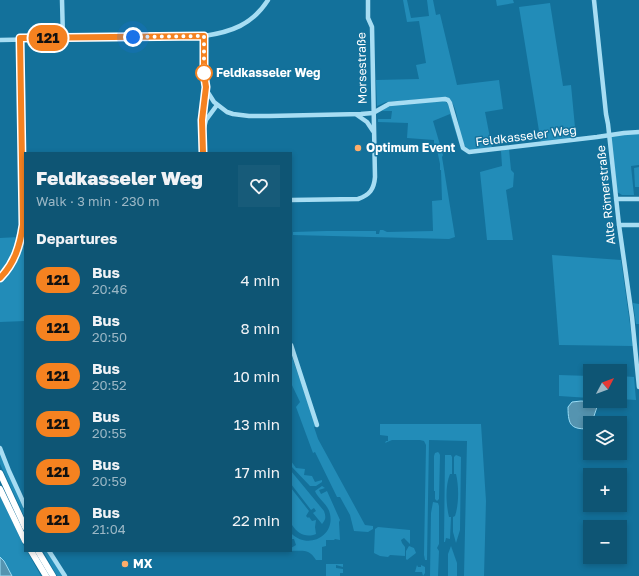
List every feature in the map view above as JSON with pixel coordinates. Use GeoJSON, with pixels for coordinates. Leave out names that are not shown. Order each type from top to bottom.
{"type":"FeatureCollection","features":[{"type":"Feature","properties":{"kind":"highway"},"geometry":{"type":"LineString","coordinates":[[0,473],[24,525]]}},
{"type":"Feature","properties":{"kind":"highway"},"geometry":{"type":"LineString","coordinates":[[0,489],[24,539]]}},
{"type":"Feature","properties":{"kind":"highway"},"geometry":{"type":"LineString","coordinates":[[32,552],[46,576]]}},
{"type":"Feature","properties":{"kind":"highway"},"geometry":{"type":"LineString","coordinates":[[39,552],[53,576]]}},
{"type":"Feature","properties":{"kind":"street"},"geometry":{"type":"LineString","coordinates":[[62,0],[63,38]]}},
{"type":"Feature","properties":{"kind":"street"},"geometry":{"type":"LineString","coordinates":[[0,38],[204,36],[237,28],[256,15],[268,0]]}},
{"type":"Feature","properties":{"kind":"street","name":"Morsestraße"},"geometry":{"type":"LineString","coordinates":[[292,200],[358,199],[366,197],[371,192],[374,185],[372,27],[368,18],[368,0]]}},
{"type":"Feature","properties":{"kind":"street","name":"Alte Römerstraße"},"geometry":{"type":"LineString","coordinates":[[594,0],[619,225],[639,375],[639,387]]}},
{"type":"Feature","properties":{"kind":"street"},"geometry":{"type":"LineString","coordinates":[[203,152],[202,131],[206,87],[204,74],[204,36]]}},
{"type":"Feature","properties":{"kind":"street"},"geometry":{"type":"LineString","coordinates":[[0,278],[10,266],[17,254],[21,241],[23,225],[20,38]]}},
{"type":"Feature","properties":{"kind":"street"},"geometry":{"type":"LineString","coordinates":[[206,87],[216,104]]}},
{"type":"Feature","properties":{"kind":"street","name":"Feldkasseler Weg"},"geometry":{"type":"LineString","coordinates":[[216,104],[233,114],[249,116],[356,114],[373,112],[389,104],[440,99],[448,100],[462,144],[466,151],[470,152],[624,132],[639,132]]}},
{"type":"Feature","properties":{"kind":"street"},"geometry":{"type":"LineString","coordinates":[[204,110],[208,105],[216,104]]}},
{"type":"Feature","properties":{"kind":"street"},"geometry":{"type":"LineString","coordinates":[[202,131],[206,120],[216,104]]}},
{"type":"Feature","properties":{"kind":"street"},"geometry":{"type":"LineString","coordinates":[[356,114],[368,122],[374,133]]}},
{"type":"Feature","properties":{"kind":"street"},"geometry":{"type":"LineString","coordinates":[[616,199],[639,199]]}},
{"type":"Feature","properties":{"kind":"street"},"geometry":{"type":"LineString","coordinates":[[619,225],[639,225]]}},
{"type":"Feature","properties":{"kind":"street"},"geometry":{"type":"LineString","coordinates":[[292,348],[318,425]]}},
{"type":"Feature","properties":{"kind":"street"},"geometry":{"type":"LineString","coordinates":[[0,448],[9,472],[24,504]]}},
{"type":"Feature","properties":{"kind":"street"},"geometry":{"type":"LineString","coordinates":[[50,552],[65,576]]}},
{"type":"Feature","properties":{"kind":"shaded area"},"geometry":{"type":"Polygon","coordinates":[[[403,0],[407,0],[411,18],[429,16],[427,0],[433,0],[436,15],[440,14],[457,85],[499,80],[503,109],[485,112],[492,148],[467,149],[461,137],[457,114],[447,97],[386,102],[377,106],[376,80],[419,79],[416,65],[426,63],[419,21],[407,22],[403,0]]]}},
{"type":"Feature","properties":{"kind":"shaded area"},"geometry":{"type":"Polygon","coordinates":[[[496,0],[513,0],[514,3],[497,6],[496,0]]]}},
{"type":"Feature","properties":{"kind":"shaded area"},"geometry":{"type":"Polygon","coordinates":[[[550,3],[563,86],[571,85],[576,138],[542,142],[539,139],[537,132],[539,131],[519,7],[550,3]]]}},
{"type":"Feature","properties":{"kind":"shaded area"},"geometry":{"type":"Polygon","coordinates":[[[445,101],[448,104],[461,149],[450,114],[433,121],[443,155],[442,157],[455,237],[449,239],[293,235],[293,232],[326,231],[376,231],[376,234],[379,234],[380,230],[387,232],[433,231],[432,201],[442,200],[441,170],[434,140],[407,138],[408,123],[378,122],[378,119],[391,119],[392,111],[382,111],[393,105],[445,101]]]}},
{"type":"Feature","properties":{"kind":"shaded area"},"geometry":{"type":"Polygon","coordinates":[[[639,134],[639,165],[631,166],[634,195],[622,195],[617,192],[611,137],[639,134]]]}},
{"type":"Feature","properties":{"kind":"shaded area"},"geometry":{"type":"Polygon","coordinates":[[[509,149],[511,170],[514,173],[513,187],[506,190],[513,240],[487,240],[480,172],[502,166],[501,151],[509,149]]]}},
{"type":"Feature","properties":{"kind":"shaded area"},"geometry":{"type":"Polygon","coordinates":[[[639,167],[639,187],[635,187],[634,168],[639,167]]]}},
{"type":"Feature","properties":{"kind":"shaded area"},"geometry":{"type":"Polygon","coordinates":[[[19,237],[12,258],[0,274],[0,238],[19,237]]]}},
{"type":"Feature","properties":{"kind":"shaded area"},"geometry":{"type":"Polygon","coordinates":[[[24,237],[24,321],[0,322],[0,281],[16,261],[24,237]]]}},
{"type":"Feature","properties":{"kind":"shaded area"},"geometry":{"type":"Polygon","coordinates":[[[552,255],[621,260],[633,346],[559,345],[552,255]]]}},
{"type":"Feature","properties":{"kind":"shaded area"},"geometry":{"type":"Polygon","coordinates":[[[633,303],[639,304],[639,324],[636,324],[633,303]]]}},
{"type":"Feature","properties":{"kind":"shaded area"},"geometry":{"type":"Polygon","coordinates":[[[292,357],[316,426],[314,427],[318,439],[365,525],[373,526],[373,529],[368,532],[354,531],[350,515],[340,497],[337,497],[315,452],[313,453],[296,407],[300,402],[292,385],[292,357]]]}},
{"type":"Feature","properties":{"kind":"shaded area"},"geometry":{"type":"Polygon","coordinates":[[[559,375],[583,376],[583,398],[559,396],[559,375]]]}},
{"type":"Feature","properties":{"kind":"shaded area"},"geometry":{"type":"Polygon","coordinates":[[[627,376],[634,377],[636,400],[627,399],[627,376]]]}},
{"type":"Feature","properties":{"kind":"shaded area"},"geometry":{"type":"Polygon","coordinates":[[[583,401],[583,408],[597,408],[594,416],[583,416],[583,428],[572,426],[570,423],[568,407],[572,402],[583,401]]]}},
{"type":"Feature","properties":{"kind":"shaded area"},"geometry":{"type":"Polygon","coordinates":[[[380,424],[481,424],[486,501],[484,576],[464,576],[467,441],[429,440],[427,560],[425,560],[426,445],[424,441],[420,440],[392,440],[385,443],[388,441],[388,436],[380,435],[380,424]]]}},
{"type":"Feature","properties":{"kind":"shaded area"},"geometry":{"type":"Polygon","coordinates":[[[438,452],[440,455],[439,499],[437,501],[435,499],[434,491],[434,456],[435,453],[438,452]]]}},
{"type":"Feature","properties":{"kind":"shaded area"},"geometry":{"type":"Polygon","coordinates":[[[0,453],[24,508],[24,516],[0,464],[0,453]]]}},
{"type":"Feature","properties":{"kind":"shaded area"},"geometry":{"type":"Polygon","coordinates":[[[445,455],[451,455],[452,457],[452,474],[450,474],[448,479],[446,495],[449,517],[451,517],[450,539],[446,538],[444,542],[445,455]]]}},
{"type":"Feature","properties":{"kind":"shaded area"},"geometry":{"type":"Polygon","coordinates":[[[456,455],[461,457],[460,530],[456,543],[453,532],[453,517],[455,516],[458,501],[457,479],[456,474],[454,474],[454,457],[456,455]]]}},
{"type":"Feature","properties":{"kind":"shaded area"},"geometry":{"type":"Polygon","coordinates":[[[292,462],[296,468],[305,469],[304,475],[312,476],[315,482],[322,480],[322,482],[316,486],[310,486],[292,467],[292,462]]]}},
{"type":"Feature","properties":{"kind":"shaded area"},"geometry":{"type":"Polygon","coordinates":[[[292,472],[324,511],[325,518],[322,524],[313,513],[316,511],[314,508],[311,510],[292,485],[292,472]]]}},
{"type":"Feature","properties":{"kind":"shaded area"},"geometry":{"type":"Polygon","coordinates":[[[322,486],[325,488],[319,490],[321,494],[327,491],[340,520],[340,540],[326,540],[326,546],[322,547],[322,560],[316,560],[308,552],[292,551],[292,547],[296,545],[294,539],[292,539],[292,534],[297,538],[312,541],[324,535],[328,529],[330,522],[329,510],[315,491],[322,486]]]}},
{"type":"Feature","properties":{"kind":"shaded area"},"geometry":{"type":"Polygon","coordinates":[[[292,489],[309,511],[306,516],[312,521],[316,520],[316,534],[309,536],[297,531],[292,525],[292,489]]]}},
{"type":"Feature","properties":{"kind":"shaded area"},"geometry":{"type":"Polygon","coordinates":[[[0,496],[24,546],[24,552],[28,552],[41,576],[12,576],[4,561],[0,557],[0,496]]]}},
{"type":"Feature","properties":{"kind":"shaded area"},"geometry":{"type":"Polygon","coordinates":[[[433,502],[438,503],[439,506],[439,544],[437,548],[439,551],[438,576],[430,576],[431,513],[433,502]]]}},
{"type":"Feature","properties":{"kind":"shaded area"},"geometry":{"type":"Polygon","coordinates":[[[378,527],[410,530],[410,544],[404,538],[401,540],[405,547],[405,556],[390,555],[388,557],[380,556],[374,553],[375,529],[378,527]]]}},
{"type":"Feature","properties":{"kind":"shaded area"},"geometry":{"type":"Polygon","coordinates":[[[409,546],[414,548],[416,553],[407,560],[406,551],[409,546]]]}},
{"type":"Feature","properties":{"kind":"shaded area"},"geometry":{"type":"Polygon","coordinates":[[[451,546],[457,563],[457,576],[448,576],[448,554],[451,546]]]}},
{"type":"Feature","properties":{"kind":"shaded area"},"geometry":{"type":"Polygon","coordinates":[[[44,552],[48,552],[63,576],[57,576],[44,552]]]}},
{"type":"Feature","properties":{"kind":"shaded area"},"geometry":{"type":"Polygon","coordinates":[[[0,557],[4,561],[12,576],[0,576],[0,557]]]}},
{"type":"Feature","properties":{"kind":"shaded area"},"geometry":{"type":"Polygon","coordinates":[[[326,564],[343,564],[343,567],[336,565],[336,568],[343,569],[343,573],[340,573],[340,576],[326,576],[326,564]]]}},
{"type":"Feature","properties":{"kind":"shaded area"},"geometry":{"type":"Polygon","coordinates":[[[417,565],[418,567],[421,567],[421,565],[425,567],[425,573],[423,576],[422,572],[415,572],[417,565]]]}},
{"type":"Feature","properties":{"kind":"bus line","name":"121"},"geometry":{"type":"LineString","coordinates":[[0,278],[10,266],[17,254],[21,241],[23,225],[20,38],[204,36],[204,74],[206,87],[202,120],[203,152]]}},
{"type":"Feature","properties":{"kind":"place","name":"Feldkasseler Weg"},"geometry":{"type":"Point","coordinates":[204,73]}},
{"type":"Feature","properties":{"kind":"place","name":"Optimum Event"},"geometry":{"type":"Point","coordinates":[358,148]}},
{"type":"Feature","properties":{"kind":"place","name":"MX"},"geometry":{"type":"Point","coordinates":[125,564]}},
{"type":"Feature","properties":{"kind":"route"},"geometry":{"type":"LineString","coordinates":[[133,37],[204,36],[204,73]]}}]}
